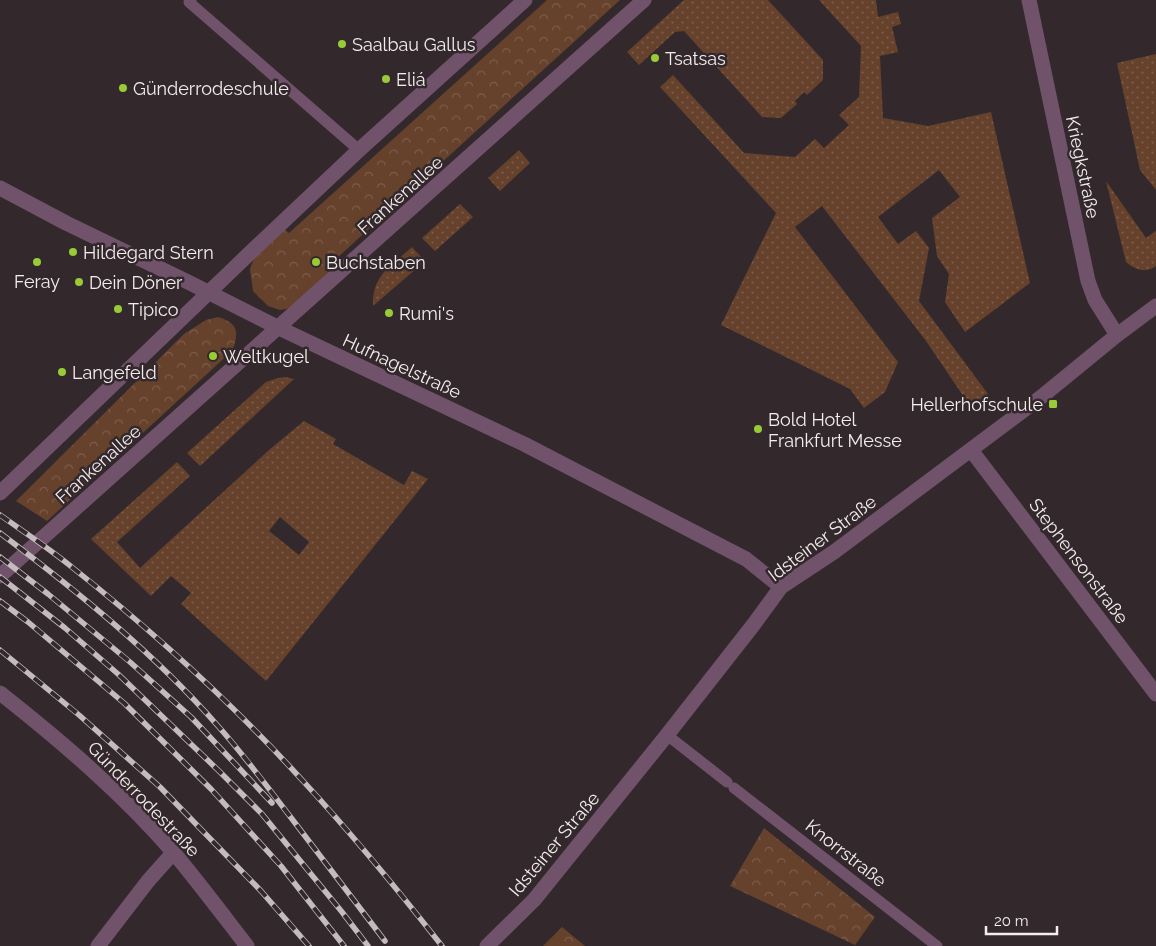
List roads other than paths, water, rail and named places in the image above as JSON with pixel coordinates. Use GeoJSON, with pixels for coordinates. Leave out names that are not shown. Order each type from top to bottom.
{"type":"FeatureCollection","features":[{"type":"Feature","properties":{"kind":"street"},"geometry":{"type":"LineString","coordinates":[[0,493],[160,337],[359,150],[525,0]]}},
{"type":"Feature","properties":{"kind":"street","name":"Frankenallee"},"geometry":{"type":"LineString","coordinates":[[0,576],[644,0]]}},
{"type":"Feature","properties":{"kind":"street","name":"Kriegkstraße"},"geometry":{"type":"LineString","coordinates":[[1029,0],[1088,281],[1095,300],[1117,335]]}},
{"type":"Feature","properties":{"kind":"street","name":"Hufnagelstraße"},"geometry":{"type":"LineString","coordinates":[[0,188],[66,223],[279,328],[533,449],[746,559],[781,587]]}},
{"type":"Feature","properties":{"kind":"street","name":"Idsteiner Straße"},"geometry":{"type":"LineString","coordinates":[[486,946],[534,900],[667,735],[781,587],[834,552],[971,450],[1156,306]]}},
{"type":"Feature","properties":{"kind":"street","name":"Stephensonstraße"},"geometry":{"type":"LineString","coordinates":[[971,450],[1156,694]]}},
{"type":"Feature","properties":{"kind":"street","name":"Günderrodestraße"},"geometry":{"type":"LineString","coordinates":[[0,692],[56,737],[112,788],[173,853],[248,946]]}},
{"type":"Feature","properties":{"kind":"street"},"geometry":{"type":"LineString","coordinates":[[98,946],[148,881],[173,853]]}},
{"type":"Feature","properties":{"kind":"lane"},"geometry":{"type":"LineString","coordinates":[[191,0],[189,2],[359,150]]}},
{"type":"Feature","properties":{"kind":"lane","name":"Knorrstraße"},"geometry":{"type":"LineString","coordinates":[[667,735],[937,946]]}},
{"type":"Feature","properties":{"kind":"railway"},"geometry":{"type":"LineString","coordinates":[[0,515],[55,554],[104,593],[192,670],[249,724],[339,821],[442,946]]}},
{"type":"Feature","properties":{"kind":"railway"},"geometry":{"type":"LineString","coordinates":[[0,533],[58,577],[114,624],[168,673],[193,699],[245,759],[385,941]]}},
{"type":"Feature","properties":{"kind":"railway"},"geometry":{"type":"LineString","coordinates":[[0,557],[130,662],[191,717],[272,803]]}},
{"type":"Feature","properties":{"kind":"railway"},"geometry":{"type":"LineString","coordinates":[[0,577],[65,628],[118,674],[262,814],[368,946]]}},
{"type":"Feature","properties":{"kind":"railway"},"geometry":{"type":"LineString","coordinates":[[0,601],[28,622],[124,703],[211,789],[281,866],[344,946]]}},
{"type":"Feature","properties":{"kind":"railway"},"geometry":{"type":"LineString","coordinates":[[0,650],[79,715],[160,787],[261,891],[309,946]]}},
{"type":"Feature","properties":{"kind":"place","name":"Saalbau Gallus"},"geometry":{"type":"Point","coordinates":[342,44]}},
{"type":"Feature","properties":{"kind":"place","name":"Tsatsas"},"geometry":{"type":"Point","coordinates":[655,58]}},
{"type":"Feature","properties":{"kind":"place","name":"Eliá"},"geometry":{"type":"Point","coordinates":[386,79]}},
{"type":"Feature","properties":{"kind":"place","name":"Günderrodeschule"},"geometry":{"type":"Point","coordinates":[123,88]}},
{"type":"Feature","properties":{"kind":"place","name":"Hildegard Stern"},"geometry":{"type":"Point","coordinates":[73,252]}},
{"type":"Feature","properties":{"kind":"place","name":"Feray"},"geometry":{"type":"Point","coordinates":[37,262]}},
{"type":"Feature","properties":{"kind":"place","name":"Buchstaben"},"geometry":{"type":"Point","coordinates":[316,262]}},
{"type":"Feature","properties":{"kind":"place","name":"Dein Döner"},"geometry":{"type":"Point","coordinates":[79,282]}},
{"type":"Feature","properties":{"kind":"place","name":"Tipico"},"geometry":{"type":"Point","coordinates":[118,309]}},
{"type":"Feature","properties":{"kind":"place","name":"Rumi's"},"geometry":{"type":"Point","coordinates":[389,313]}},
{"type":"Feature","properties":{"kind":"place","name":"Weltkugel"},"geometry":{"type":"Point","coordinates":[213,356]}},
{"type":"Feature","properties":{"kind":"place","name":"Langefeld"},"geometry":{"type":"Point","coordinates":[62,372]}},
{"type":"Feature","properties":{"kind":"place","name":"Hellerhofschule"},"geometry":{"type":"Point","coordinates":[1053,404]}},
{"type":"Feature","properties":{"kind":"place","name":"Bold Hotel Frankfurt Messe"},"geometry":{"type":"Point","coordinates":[758,429]}}]}
